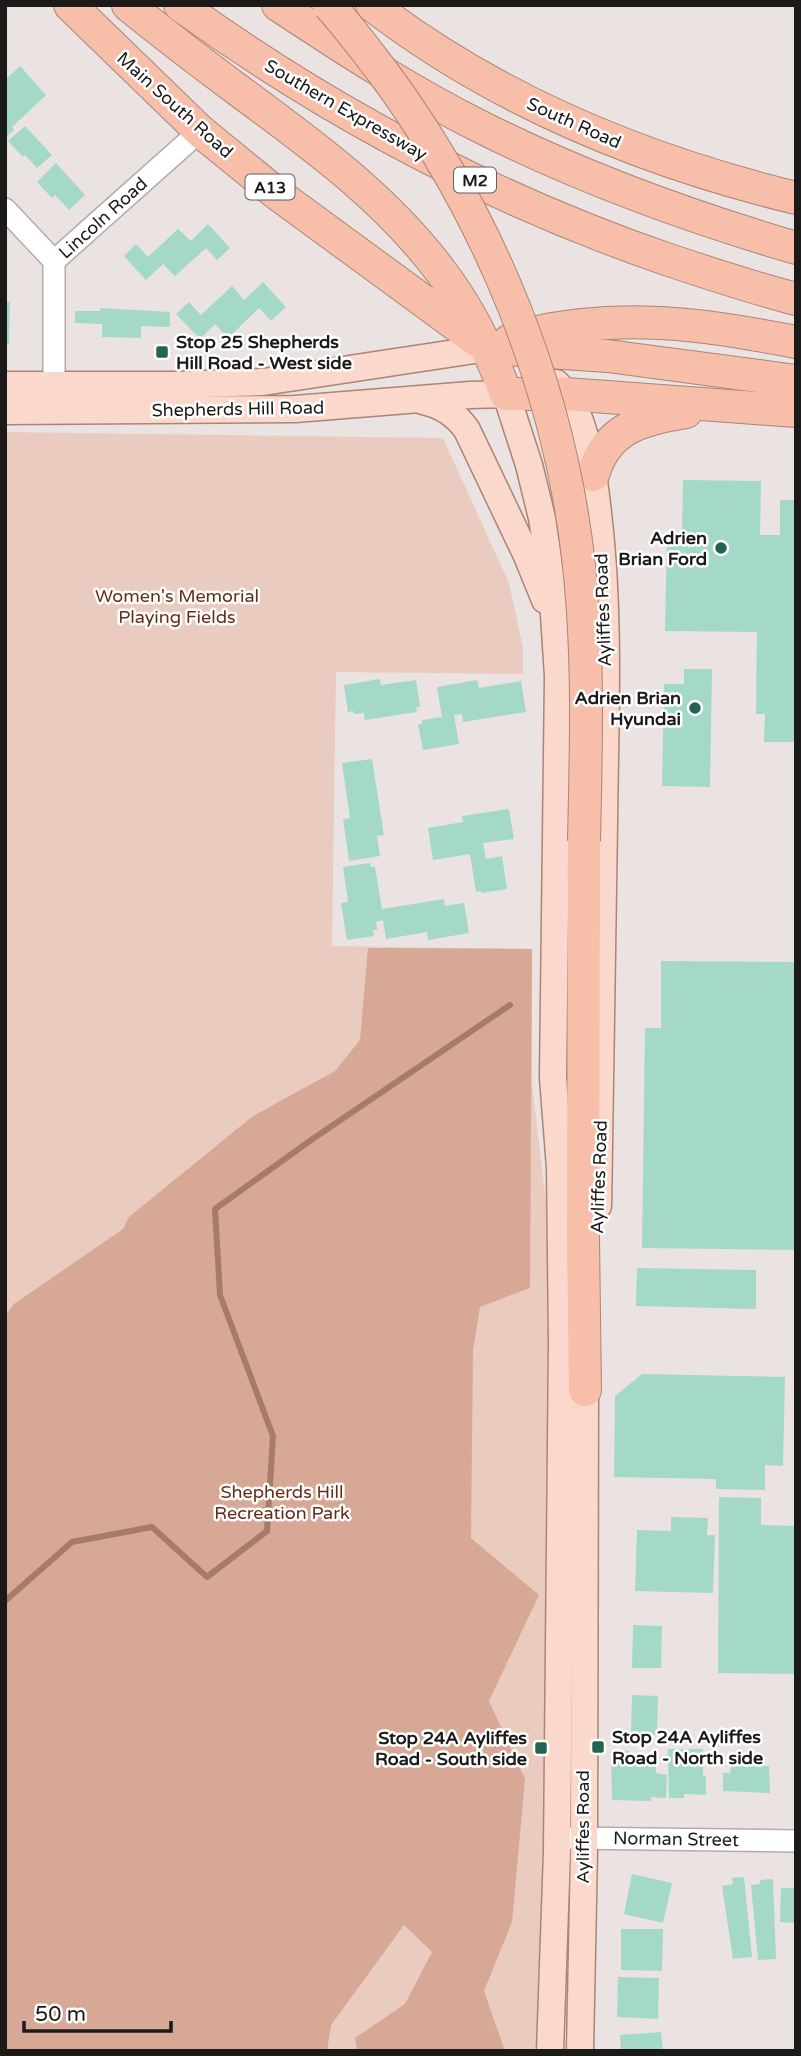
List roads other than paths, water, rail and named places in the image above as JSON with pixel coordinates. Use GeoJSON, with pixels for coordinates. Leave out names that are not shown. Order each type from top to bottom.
{"type":"FeatureCollection","features":[{"type":"Feature","properties":{"kind":"highway","name":"Main South Road"},"geometry":{"type":"LineString","coordinates":[[70,5],[200,131],[276,193],[491,347]]}},
{"type":"Feature","properties":{"kind":"highway"},"geometry":{"type":"LineString","coordinates":[[128,5],[336,165],[375,199],[409,233],[443,274],[491,347]]}},
{"type":"Feature","properties":{"kind":"highway","name":"Southern Expressway"},"geometry":{"type":"LineString","coordinates":[[180,5],[321,99],[486,186],[574,225],[640,250],[796,299]]}},
{"type":"Feature","properties":{"kind":"highway"},"geometry":{"type":"LineString","coordinates":[[278,5],[364,62],[477,125],[555,162],[727,228],[796,248]]}},
{"type":"Feature","properties":{"kind":"highway"},"geometry":{"type":"LineString","coordinates":[[329,5],[400,96],[457,187],[490,252],[518,319],[541,387],[568,492],[583,600],[586,696],[583,1239],[585,1390]]}},
{"type":"Feature","properties":{"kind":"highway","name":"South Road"},"geometry":{"type":"LineString","coordinates":[[372,5],[473,72],[528,103],[575,125],[688,168],[796,198]]}},
{"type":"Feature","properties":{"kind":"highway"},"geometry":{"type":"LineString","coordinates":[[416,91],[606,158],[719,194],[796,212]]}},
{"type":"Feature","properties":{"kind":"highway"},"geometry":{"type":"LineString","coordinates":[[491,347],[559,327],[631,321],[699,325],[796,342]]}},
{"type":"Feature","properties":{"kind":"highway"},"geometry":{"type":"LineString","coordinates":[[491,347],[608,356],[796,382]]}},
{"type":"Feature","properties":{"kind":"highway","name":"Ayliffes Road"},"geometry":{"type":"LineString","coordinates":[[491,347],[506,394]]}},
{"type":"Feature","properties":{"kind":"highway"},"geometry":{"type":"LineString","coordinates":[[506,394],[566,394],[796,411]]}},
{"type":"Feature","properties":{"kind":"highway"},"geometry":{"type":"LineString","coordinates":[[593,475],[603,450],[622,432],[657,418],[722,405]]}},
{"type":"Feature","properties":{"kind":"main road","name":"Ayliffes Road"},"geometry":{"type":"LineString","coordinates":[[491,347],[517,355],[537,366],[566,394],[577,413],[593,475],[603,560],[602,1084],[596,1267],[585,1390],[584,1838],[580,2051]]}},
{"type":"Feature","properties":{"kind":"main road","name":"Shepherds Hill Road"},"geometry":{"type":"LineString","coordinates":[[5,411],[54,398],[174,385],[262,382],[491,347]]}},
{"type":"Feature","properties":{"kind":"main road","name":"Shepherds Hill Road"},"geometry":{"type":"LineString","coordinates":[[5,385],[54,398],[295,410],[506,394]]}},
{"type":"Feature","properties":{"kind":"main road","name":"Ayliffes Road"},"geometry":{"type":"LineString","coordinates":[[506,394],[529,464],[542,518],[555,624],[558,689],[553,1078],[561,1168],[562,1255],[557,1838],[550,2051]]}},
{"type":"Feature","properties":{"kind":"main road"},"geometry":{"type":"LineString","coordinates":[[421,400],[446,409],[459,419],[467,430],[527,556],[555,624]]}},
{"type":"Feature","properties":{"kind":"street","name":"Lincoln Road"},"geometry":{"type":"LineString","coordinates":[[54,398],[54,261],[200,131]]}},
{"type":"Feature","properties":{"kind":"street"},"geometry":{"type":"LineString","coordinates":[[5,209],[54,261]]}},
{"type":"Feature","properties":{"kind":"street","name":"Norman Street"},"geometry":{"type":"LineString","coordinates":[[557,1838],[796,1841]]}},
{"type":"Feature","properties":{"kind":"waterway"},"geometry":{"type":"LineString","coordinates":[[5,1601],[72,1542],[152,1527],[207,1577],[267,1531],[273,1436],[220,1295],[215,1209],[510,1005]]}},
{"type":"Feature","properties":{"kind":"place","name":"Stop 25 Shepherds Hill Road - West side"},"geometry":{"type":"Point","coordinates":[162,352]}},
{"type":"Feature","properties":{"kind":"place","name":"Adrien Brian Ford"},"geometry":{"type":"Point","coordinates":[721,548]}},
{"type":"Feature","properties":{"kind":"place","name":"Adrien Brian Hyundai"},"geometry":{"type":"Point","coordinates":[695,708]}},
{"type":"Feature","properties":{"kind":"place","name":"Stop 24A Ayliffes Road - North side"},"geometry":{"type":"Point","coordinates":[598,1747]}},
{"type":"Feature","properties":{"kind":"place","name":"Stop 24A Ayliffes Road - South side"},"geometry":{"type":"Point","coordinates":[541,1748]}},
{"type":"Feature","properties":{"kind":"park label","name":"Women's Memorial Playing Fields"},"geometry":{"type":"Point","coordinates":[177,606]}},
{"type":"Feature","properties":{"kind":"park label","name":"Shepherds Hill Recreation Park"},"geometry":{"type":"Point","coordinates":[282,1502]}}]}
